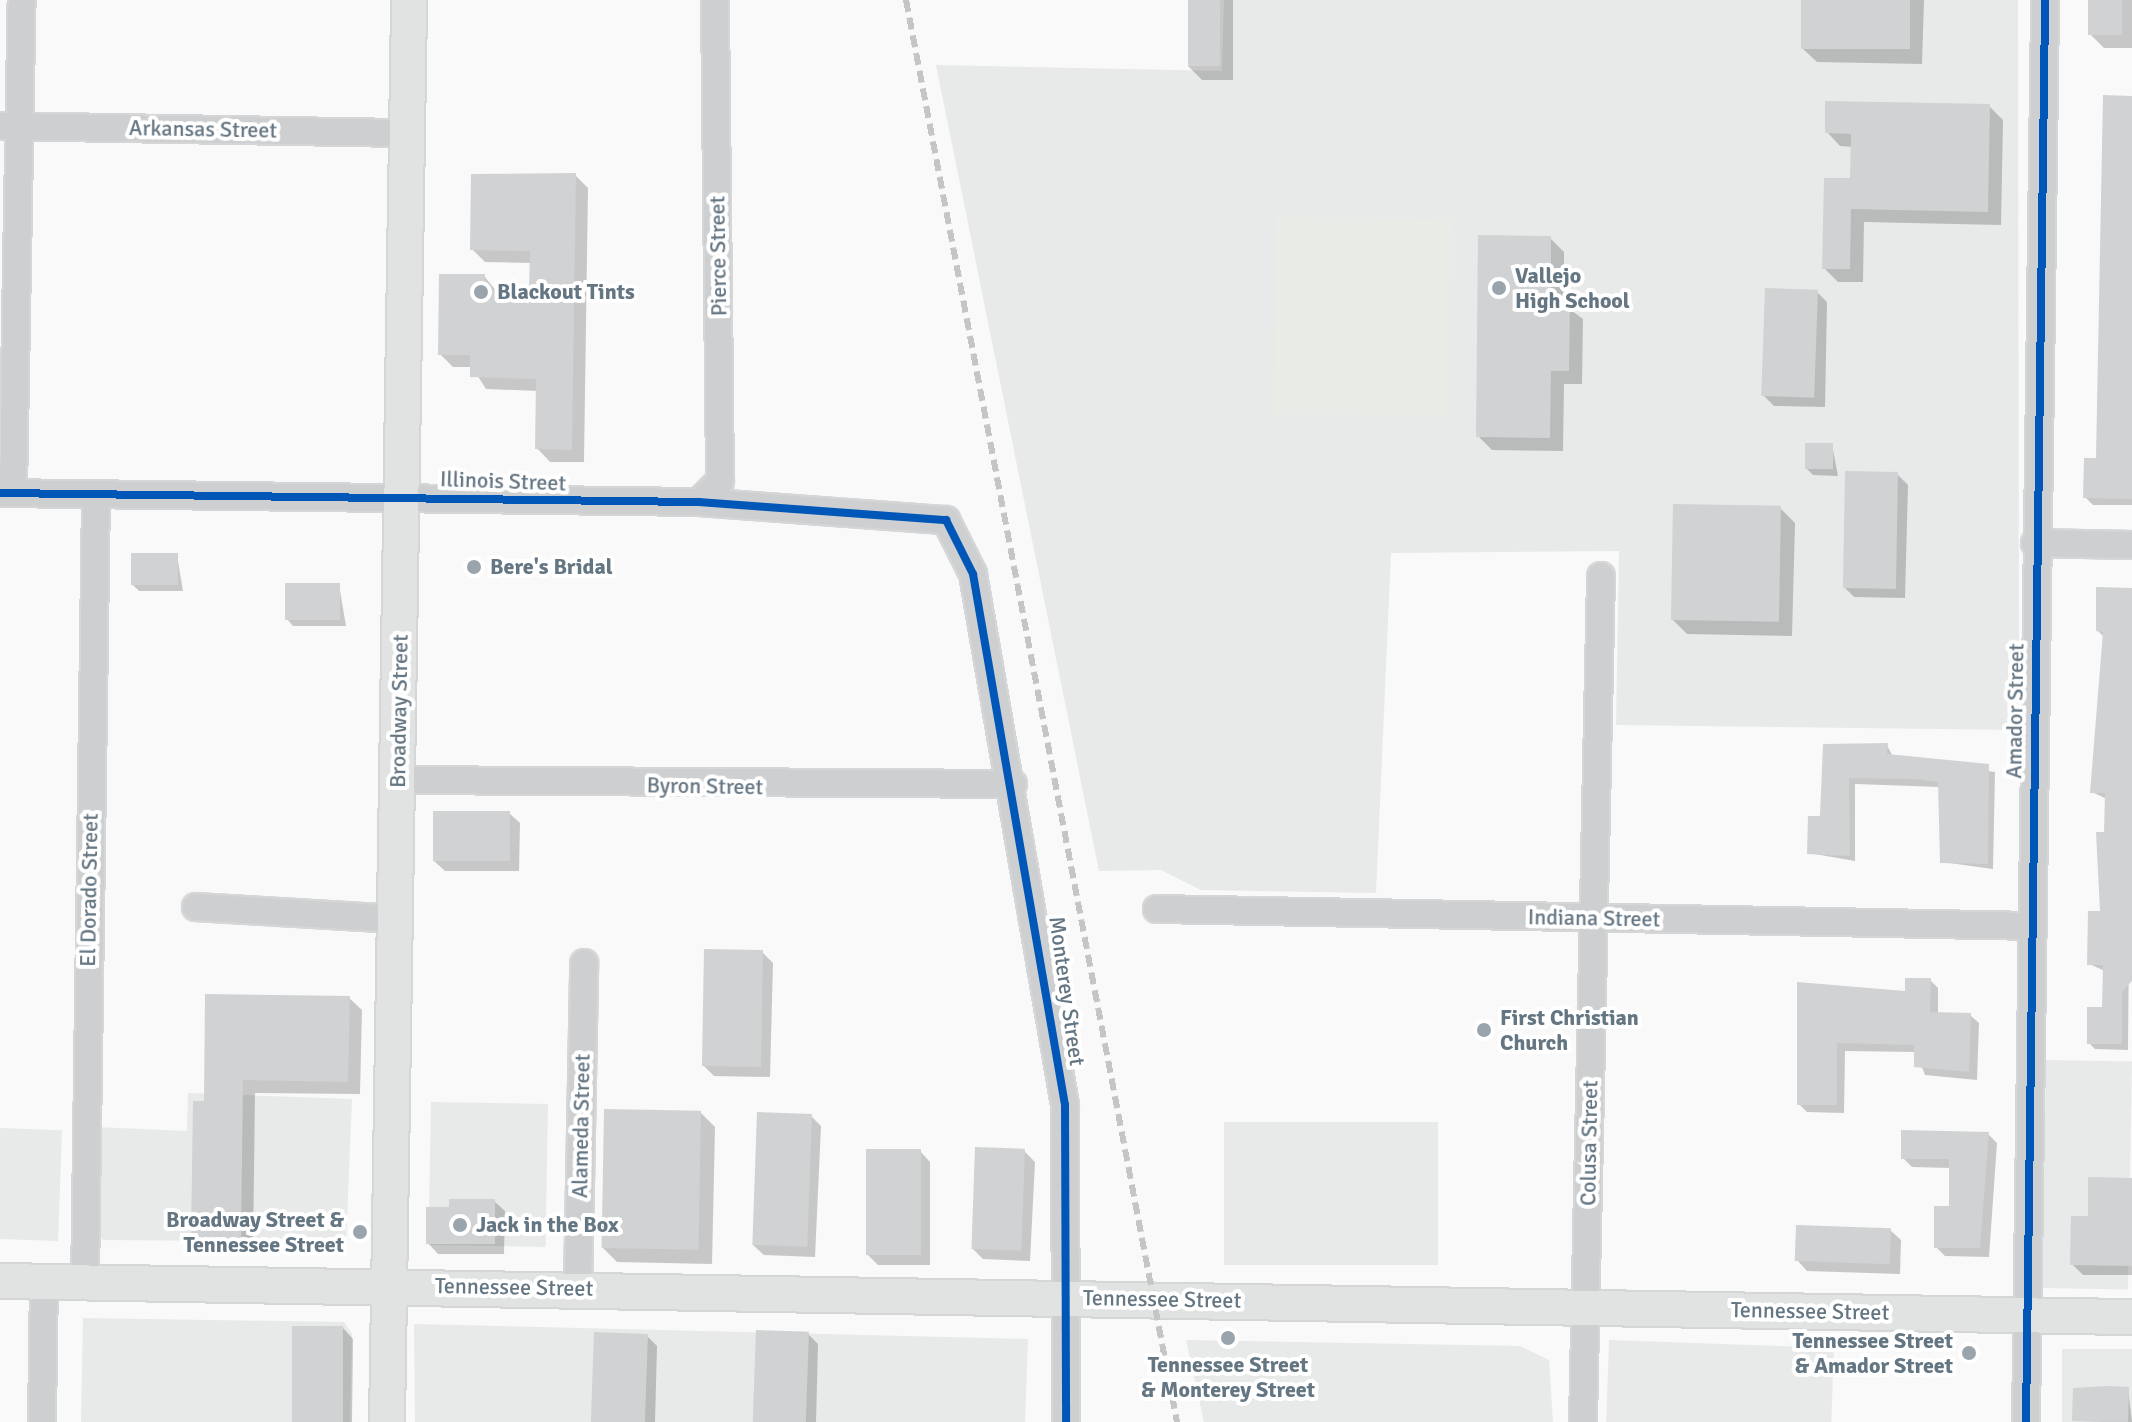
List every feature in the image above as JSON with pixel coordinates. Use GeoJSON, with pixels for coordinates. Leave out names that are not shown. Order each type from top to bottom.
{"type":"FeatureCollection","features":[{"type":"Feature","properties":{"kind":"main road","name":"Broadway Street"},"geometry":{"type":"LineString","coordinates":[[387,1422],[409,0]]}},
{"type":"Feature","properties":{"kind":"main road","name":"Tennessee Street"},"geometry":{"type":"LineString","coordinates":[[0,1281],[578,1288],[2132,1317]]}},
{"type":"Feature","properties":{"kind":"street"},"geometry":{"type":"LineString","coordinates":[[6,493],[10,126],[22,0]]}},
{"type":"Feature","properties":{"kind":"street","name":"Pierce Street"},"geometry":{"type":"LineString","coordinates":[[699,502],[720,481],[715,0]]}},
{"type":"Feature","properties":{"kind":"street","name":"Amador Street"},"geometry":{"type":"LineString","coordinates":[[2026,1422],[2035,543],[2045,0]]}},
{"type":"Feature","properties":{"kind":"street","name":"Arkansas Street"},"geometry":{"type":"LineString","coordinates":[[10,126],[407,133]]}},
{"type":"Feature","properties":{"kind":"street","name":"Illinois Street"},"geometry":{"type":"LineString","coordinates":[[6,493],[699,502],[929,513],[946,520],[972,572]]}},
{"type":"Feature","properties":{"kind":"street","name":"El Dorado Street"},"geometry":{"type":"LineString","coordinates":[[85,1283],[96,496]]}},
{"type":"Feature","properties":{"kind":"street"},"geometry":{"type":"LineString","coordinates":[[2035,543],[2132,545]]}},
{"type":"Feature","properties":{"kind":"street","name":"Monterey Street"},"geometry":{"type":"LineString","coordinates":[[972,572],[1013,784],[1065,1105],[1069,1297],[1066,1422]]}},
{"type":"Feature","properties":{"kind":"street","name":"Colusa Street"},"geometry":{"type":"LineString","coordinates":[[1583,1422],[1601,576]]}},
{"type":"Feature","properties":{"kind":"street","name":"Byron Street"},"geometry":{"type":"LineString","coordinates":[[398,780],[1013,784]]}},
{"type":"Feature","properties":{"kind":"street"},"geometry":{"type":"LineString","coordinates":[[196,907],[397,919]]}},
{"type":"Feature","properties":{"kind":"street","name":"Indiana Street"},"geometry":{"type":"LineString","coordinates":[[1157,909],[2031,926]]}},
{"type":"Feature","properties":{"kind":"street","name":"Alameda Street"},"geometry":{"type":"LineString","coordinates":[[578,1288],[584,963]]}},
{"type":"Feature","properties":{"kind":"street"},"geometry":{"type":"LineString","coordinates":[[42,1422],[44,1282]]}},
{"type":"Feature","properties":{"kind":"shaded area","name":"Vallejo High School"},"geometry":{"type":"Polygon","coordinates":[[[1224,0],[2018,0],[2019,730],[1616,725],[1619,551],[1391,553],[1376,893],[1201,890],[1161,870],[1099,871],[936,65],[1222,71],[1224,0]]]}},
{"type":"Feature","properties":{"kind":"shaded area"},"geometry":{"type":"Polygon","coordinates":[[[1277,216],[1451,219],[1448,417],[1274,414],[1277,216]]]}},
{"type":"Feature","properties":{"kind":"shaded area"},"geometry":{"type":"Polygon","coordinates":[[[2046,1060],[2132,1062],[2128,1289],[2042,1288],[2046,1060]]]}},
{"type":"Feature","properties":{"kind":"shaded area"},"geometry":{"type":"Polygon","coordinates":[[[188,1093],[352,1099],[346,1242],[103,1240],[93,1227],[96,1127],[187,1131],[188,1093]]]}},
{"type":"Feature","properties":{"kind":"shaded area"},"geometry":{"type":"Polygon","coordinates":[[[431,1102],[548,1104],[546,1247],[429,1245],[431,1102]]]}},
{"type":"Feature","properties":{"kind":"shaded area"},"geometry":{"type":"Polygon","coordinates":[[[1224,1122],[1438,1122],[1438,1265],[1224,1265],[1224,1122]]]}},
{"type":"Feature","properties":{"kind":"shaded area"},"geometry":{"type":"Polygon","coordinates":[[[0,1128],[62,1130],[58,1241],[0,1239],[0,1128]]]}},
{"type":"Feature","properties":{"kind":"shaded area"},"geometry":{"type":"Polygon","coordinates":[[[83,1318],[344,1322],[352,1334],[350,1422],[81,1422],[83,1318]]]}},
{"type":"Feature","properties":{"kind":"shaded area"},"geometry":{"type":"Polygon","coordinates":[[[414,1324],[1028,1339],[1025,1422],[415,1422],[414,1324]]]}},
{"type":"Feature","properties":{"kind":"shaded area"},"geometry":{"type":"Polygon","coordinates":[[[1186,1340],[1520,1346],[1549,1360],[1553,1422],[1204,1422],[1186,1340]]]}},
{"type":"Feature","properties":{"kind":"shaded area"},"geometry":{"type":"Polygon","coordinates":[[[1609,1340],[1834,1348],[1831,1422],[1606,1422],[1609,1340]]]}},
{"type":"Feature","properties":{"kind":"shaded area"},"geometry":{"type":"Polygon","coordinates":[[[2062,1349],[2132,1349],[2132,1422],[2062,1422],[2062,1349]]]}},
{"type":"Feature","properties":{"kind":"building"},"geometry":{"type":"Polygon","coordinates":[[[1188,0],[1220,0],[1220,66],[1188,66],[1188,0]]]}},
{"type":"Feature","properties":{"kind":"building"},"geometry":{"type":"Polygon","coordinates":[[[1801,0],[1910,0],[1910,49],[1801,49],[1801,0]]]}},
{"type":"Feature","properties":{"kind":"building"},"geometry":{"type":"Polygon","coordinates":[[[2088,0],[2122,0],[2122,35],[2088,35],[2088,0]]]}},
{"type":"Feature","properties":{"kind":"building"},"geometry":{"type":"Polygon","coordinates":[[[2103,95],[2132,96],[2132,499],[2083,498],[2084,458],[2096,458],[2103,95]]]}},
{"type":"Feature","properties":{"kind":"building"},"geometry":{"type":"Polygon","coordinates":[[[1825,101],[1990,104],[1988,212],[1851,209],[1850,269],[1822,269],[1824,178],[1850,178],[1851,134],[1825,133],[1825,101]]]}},
{"type":"Feature","properties":{"kind":"building"},"geometry":{"type":"Polygon","coordinates":[[[576,173],[572,450],[535,449],[536,379],[470,377],[470,355],[438,355],[439,274],[485,274],[484,290],[529,290],[530,251],[470,250],[471,174],[576,173]]]}},
{"type":"Feature","properties":{"kind":"building"},"geometry":{"type":"Polygon","coordinates":[[[1478,235],[1551,236],[1551,303],[1570,303],[1569,371],[1551,371],[1550,438],[1476,437],[1478,235]]]}},
{"type":"Feature","properties":{"kind":"building"},"geometry":{"type":"Polygon","coordinates":[[[1765,288],[1818,290],[1814,398],[1761,396],[1765,288]]]}},
{"type":"Feature","properties":{"kind":"building"},"geometry":{"type":"Polygon","coordinates":[[[1805,443],[1833,443],[1833,469],[1805,469],[1805,443]]]}},
{"type":"Feature","properties":{"kind":"building"},"geometry":{"type":"Polygon","coordinates":[[[1845,471],[1898,472],[1896,589],[1843,588],[1845,471]]]}},
{"type":"Feature","properties":{"kind":"building"},"geometry":{"type":"Polygon","coordinates":[[[1673,504],[1781,506],[1779,622],[1671,620],[1673,504]]]}},
{"type":"Feature","properties":{"kind":"building"},"geometry":{"type":"Polygon","coordinates":[[[131,553],[178,553],[178,585],[131,585],[131,553]]]}},
{"type":"Feature","properties":{"kind":"building"},"geometry":{"type":"Polygon","coordinates":[[[285,583],[340,583],[340,620],[285,620],[285,583]]]}},
{"type":"Feature","properties":{"kind":"building"},"geometry":{"type":"Polygon","coordinates":[[[2096,587],[2132,588],[2132,981],[2122,992],[2122,1044],[2087,1044],[2087,1007],[2102,1007],[2103,965],[2087,965],[2088,911],[2100,911],[2096,832],[2104,832],[2105,793],[2090,793],[2103,632],[2096,631],[2096,587]]]}},
{"type":"Feature","properties":{"kind":"building"},"geometry":{"type":"Polygon","coordinates":[[[1888,743],[1887,754],[1989,764],[1988,864],[1940,863],[1938,782],[1914,779],[1849,778],[1850,856],[1807,854],[1808,816],[1820,816],[1823,744],[1888,743]]]}},
{"type":"Feature","properties":{"kind":"building"},"geometry":{"type":"Polygon","coordinates":[[[433,811],[510,811],[510,861],[433,861],[433,811]]]}},
{"type":"Feature","properties":{"kind":"building"},"geometry":{"type":"Polygon","coordinates":[[[704,949],[763,950],[761,1067],[702,1066],[704,949]]]}},
{"type":"Feature","properties":{"kind":"building"},"geometry":{"type":"Polygon","coordinates":[[[1905,978],[1931,978],[1930,1012],[1971,1013],[1969,1072],[1914,1067],[1914,1045],[1837,1043],[1837,1105],[1797,1105],[1797,982],[1905,991],[1905,978]]]}},
{"type":"Feature","properties":{"kind":"building"},"geometry":{"type":"Polygon","coordinates":[[[205,994],[350,996],[348,1082],[243,1080],[241,1238],[191,1238],[193,1101],[204,1101],[205,994]]]}},
{"type":"Feature","properties":{"kind":"building"},"geometry":{"type":"Polygon","coordinates":[[[604,1109],[701,1111],[699,1250],[602,1248],[604,1109]]]}},
{"type":"Feature","properties":{"kind":"building"},"geometry":{"type":"Polygon","coordinates":[[[757,1112],[812,1114],[807,1247],[752,1245],[757,1112]]]}},
{"type":"Feature","properties":{"kind":"building"},"geometry":{"type":"Polygon","coordinates":[[[1901,1130],[1989,1132],[1980,1248],[1934,1248],[1934,1206],[1949,1206],[1949,1159],[1901,1159],[1901,1130]]]}},
{"type":"Feature","properties":{"kind":"building"},"geometry":{"type":"Polygon","coordinates":[[[975,1147],[1025,1149],[1021,1251],[971,1249],[975,1147]]]}},
{"type":"Feature","properties":{"kind":"building"},"geometry":{"type":"Polygon","coordinates":[[[866,1149],[921,1149],[921,1255],[866,1255],[866,1149]]]}},
{"type":"Feature","properties":{"kind":"building"},"geometry":{"type":"Polygon","coordinates":[[[2088,1177],[2132,1178],[2132,1266],[2070,1265],[2071,1216],[2088,1216],[2088,1177]]]}},
{"type":"Feature","properties":{"kind":"building","name":"Jack in the Box"},"geometry":{"type":"Polygon","coordinates":[[[449,1199],[495,1199],[495,1244],[426,1244],[426,1207],[449,1207],[449,1199]]]}},
{"type":"Feature","properties":{"kind":"building"},"geometry":{"type":"Polygon","coordinates":[[[1796,1225],[1891,1228],[1890,1264],[1795,1261],[1796,1225]]]}},
{"type":"Feature","properties":{"kind":"building"},"geometry":{"type":"Polygon","coordinates":[[[292,1326],[343,1326],[343,1422],[292,1422],[292,1326]]]}},
{"type":"Feature","properties":{"kind":"building"},"geometry":{"type":"Polygon","coordinates":[[[756,1330],[809,1332],[806,1422],[753,1422],[756,1330]]]}},
{"type":"Feature","properties":{"kind":"building"},"geometry":{"type":"Polygon","coordinates":[[[594,1332],[648,1334],[645,1422],[591,1422],[594,1332]]]}},
{"type":"Feature","properties":{"kind":"building"},"geometry":{"type":"Polygon","coordinates":[[[2129,1387],[2128,1422],[2072,1421],[2073,1388],[2129,1387]]]}},
{"type":"Feature","properties":{"kind":"railway"},"geometry":{"type":"LineString","coordinates":[[906,0],[1177,1422]]}},
{"type":"Feature","properties":{"kind":"cycle path"},"geometry":{"type":"LineString","coordinates":[[2026,1422],[2045,0]]}},
{"type":"Feature","properties":{"kind":"cycle path"},"geometry":{"type":"LineString","coordinates":[[0,493],[699,502],[946,520],[973,574],[1065,1105],[1066,1422]]}},
{"type":"Feature","properties":{"kind":"place","name":"Vallejo High School"},"geometry":{"type":"Point","coordinates":[1499,288]}},
{"type":"Feature","properties":{"kind":"place","name":"Blackout Tints"},"geometry":{"type":"Point","coordinates":[481,292]}},
{"type":"Feature","properties":{"kind":"place","name":"Bere's Bridal"},"geometry":{"type":"Point","coordinates":[474,567]}},
{"type":"Feature","properties":{"kind":"place","name":"First Christian Church"},"geometry":{"type":"Point","coordinates":[1484,1030]}},
{"type":"Feature","properties":{"kind":"place","name":"Jack in the Box"},"geometry":{"type":"Point","coordinates":[460,1225]}},
{"type":"Feature","properties":{"kind":"place","name":"Broadway Street & Tennessee Street"},"geometry":{"type":"Point","coordinates":[360,1232]}},
{"type":"Feature","properties":{"kind":"place","name":"Tennessee Street & Monterey Street"},"geometry":{"type":"Point","coordinates":[1228,1338]}},
{"type":"Feature","properties":{"kind":"place","name":"Tennessee Street & Amador Street"},"geometry":{"type":"Point","coordinates":[1969,1353]}}]}
